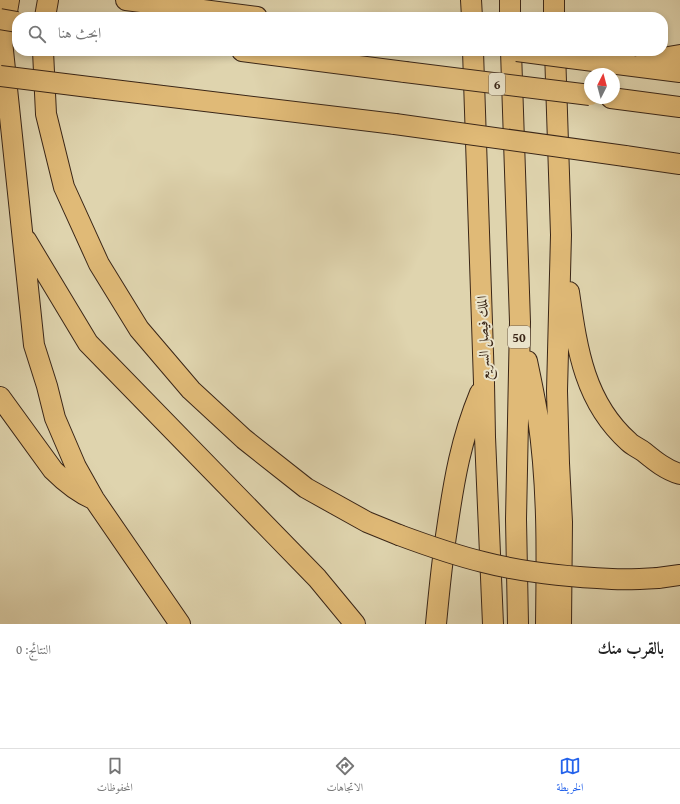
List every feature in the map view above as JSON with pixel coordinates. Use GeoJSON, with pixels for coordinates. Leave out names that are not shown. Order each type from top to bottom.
{"type":"FeatureCollection","features":[{"type":"Feature","properties":{"kind":"highway"},"geometry":{"type":"LineString","coordinates":[[9,0],[2,41],[34,344],[55,418],[76,467],[94,499],[180,624]]}},
{"type":"Feature","properties":{"kind":"highway"},"geometry":{"type":"LineString","coordinates":[[46,12],[48,0]]}},
{"type":"Feature","properties":{"kind":"highway"},"geometry":{"type":"LineString","coordinates":[[126,0],[218,12]]}},
{"type":"Feature","properties":{"kind":"highway"},"geometry":{"type":"LineString","coordinates":[[471,0],[472,12]]}},
{"type":"Feature","properties":{"kind":"highway"},"geometry":{"type":"LineString","coordinates":[[510,0],[510,12]]}},
{"type":"Feature","properties":{"kind":"highway"},"geometry":{"type":"LineString","coordinates":[[554,0],[554,12]]}},
{"type":"Feature","properties":{"kind":"highway"},"geometry":{"type":"LineString","coordinates":[[0,19],[12,21]]}},
{"type":"Feature","properties":{"kind":"highway"},"geometry":{"type":"LineString","coordinates":[[624,65],[680,55]]}},
{"type":"Feature","properties":{"kind":"highway"},"geometry":{"type":"LineString","coordinates":[[43,56],[46,114],[64,187],[99,264],[139,329],[191,390],[244,439],[306,488],[367,522],[440,550],[482,562],[526,571],[570,576],[614,579],[680,576]]}},
{"type":"Feature","properties":{"kind":"highway","name":"6"},"geometry":{"type":"LineString","coordinates":[[281,56],[584,94]]}},
{"type":"Feature","properties":{"kind":"highway","name":"الملك فيصل السريع"},"geometry":{"type":"LineString","coordinates":[[473,56],[485,437],[493,624]]}},
{"type":"Feature","properties":{"kind":"highway","name":"50"},"geometry":{"type":"LineString","coordinates":[[511,56],[520,322],[516,519],[518,624]]}},
{"type":"Feature","properties":{"kind":"highway"},"geometry":{"type":"LineString","coordinates":[[561,624],[562,522],[557,398],[563,56]]}},
{"type":"Feature","properties":{"kind":"highway"},"geometry":{"type":"LineString","coordinates":[[574,56],[624,65],[680,72]]}},
{"type":"Feature","properties":{"kind":"highway"},"geometry":{"type":"LineString","coordinates":[[0,76],[395,124],[680,164]]}},
{"type":"Feature","properties":{"kind":"highway"},"geometry":{"type":"LineString","coordinates":[[620,99],[680,107]]}},
{"type":"Feature","properties":{"kind":"highway"},"geometry":{"type":"LineString","coordinates":[[23,235],[88,343],[317,578],[355,624]]}},
{"type":"Feature","properties":{"kind":"highway"},"geometry":{"type":"LineString","coordinates":[[561,235],[578,352],[597,401],[611,424],[630,443],[662,466],[680,474]]}},
{"type":"Feature","properties":{"kind":"highway"},"geometry":{"type":"LineString","coordinates":[[520,322],[538,418],[541,443],[545,492],[547,556],[546,624]]}},
{"type":"Feature","properties":{"kind":"highway"},"geometry":{"type":"LineString","coordinates":[[436,624],[452,490],[469,422],[484,383]]}},
{"type":"Feature","properties":{"kind":"highway"},"geometry":{"type":"LineString","coordinates":[[0,397],[53,470],[76,490],[94,499]]}}]}
